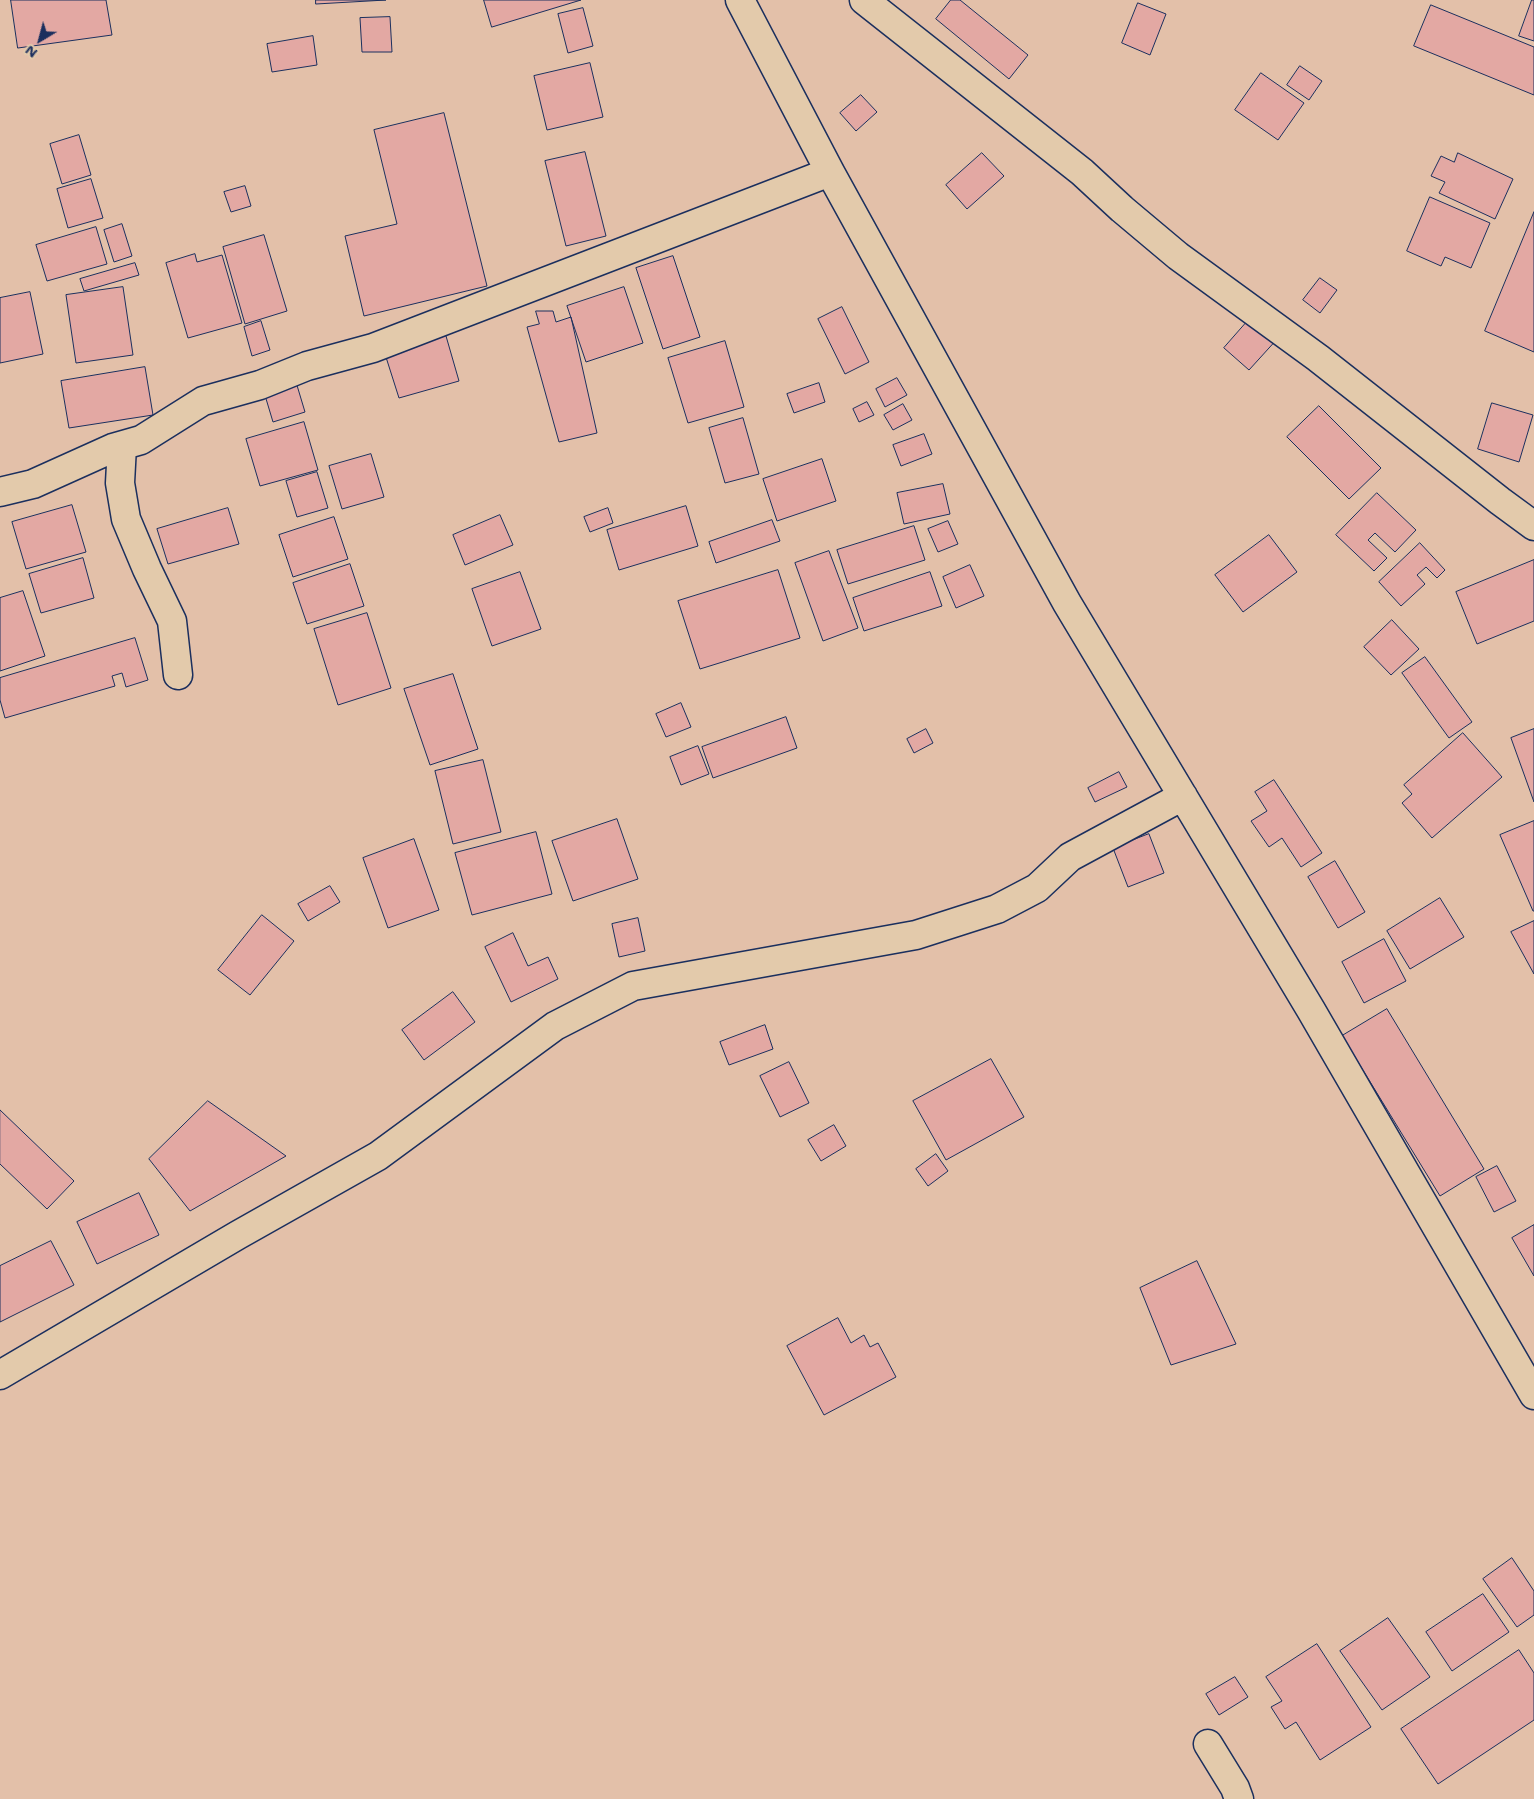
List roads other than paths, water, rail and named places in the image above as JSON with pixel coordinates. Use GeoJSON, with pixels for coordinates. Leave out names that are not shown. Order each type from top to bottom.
{"type":"FeatureCollection","features":[{"type":"Feature","properties":{"kind":"street"},"geometry":{"type":"LineString","coordinates":[[740,0],[830,172],[1067,603],[1311,1010],[1534,1395]]}},
{"type":"Feature","properties":{"kind":"street"},"geometry":{"type":"LineString","coordinates":[[864,0],[1082,172],[1122,209],[1178,256],[1318,358],[1534,526]]}},
{"type":"Feature","properties":{"kind":"street"},"geometry":{"type":"LineString","coordinates":[[0,492],[33,484],[113,448],[141,440],[203,401],[260,385],[307,366],[373,348],[830,172]]}},
{"type":"Feature","properties":{"kind":"street"},"geometry":{"type":"LineString","coordinates":[[122,446],[120,483],[126,519],[172,621],[178,675]]}},
{"type":"Feature","properties":{"kind":"street"},"geometry":{"type":"LineString","coordinates":[[0,1375],[238,1235],[378,1156],[555,1026],[633,986],[916,935],[997,909],[1037,888],[1070,857],[1182,796]]}},
{"type":"Feature","properties":{"kind":"street"},"geometry":{"type":"LineString","coordinates":[[1208,1744],[1235,1788],[1239,1799]]}}]}
